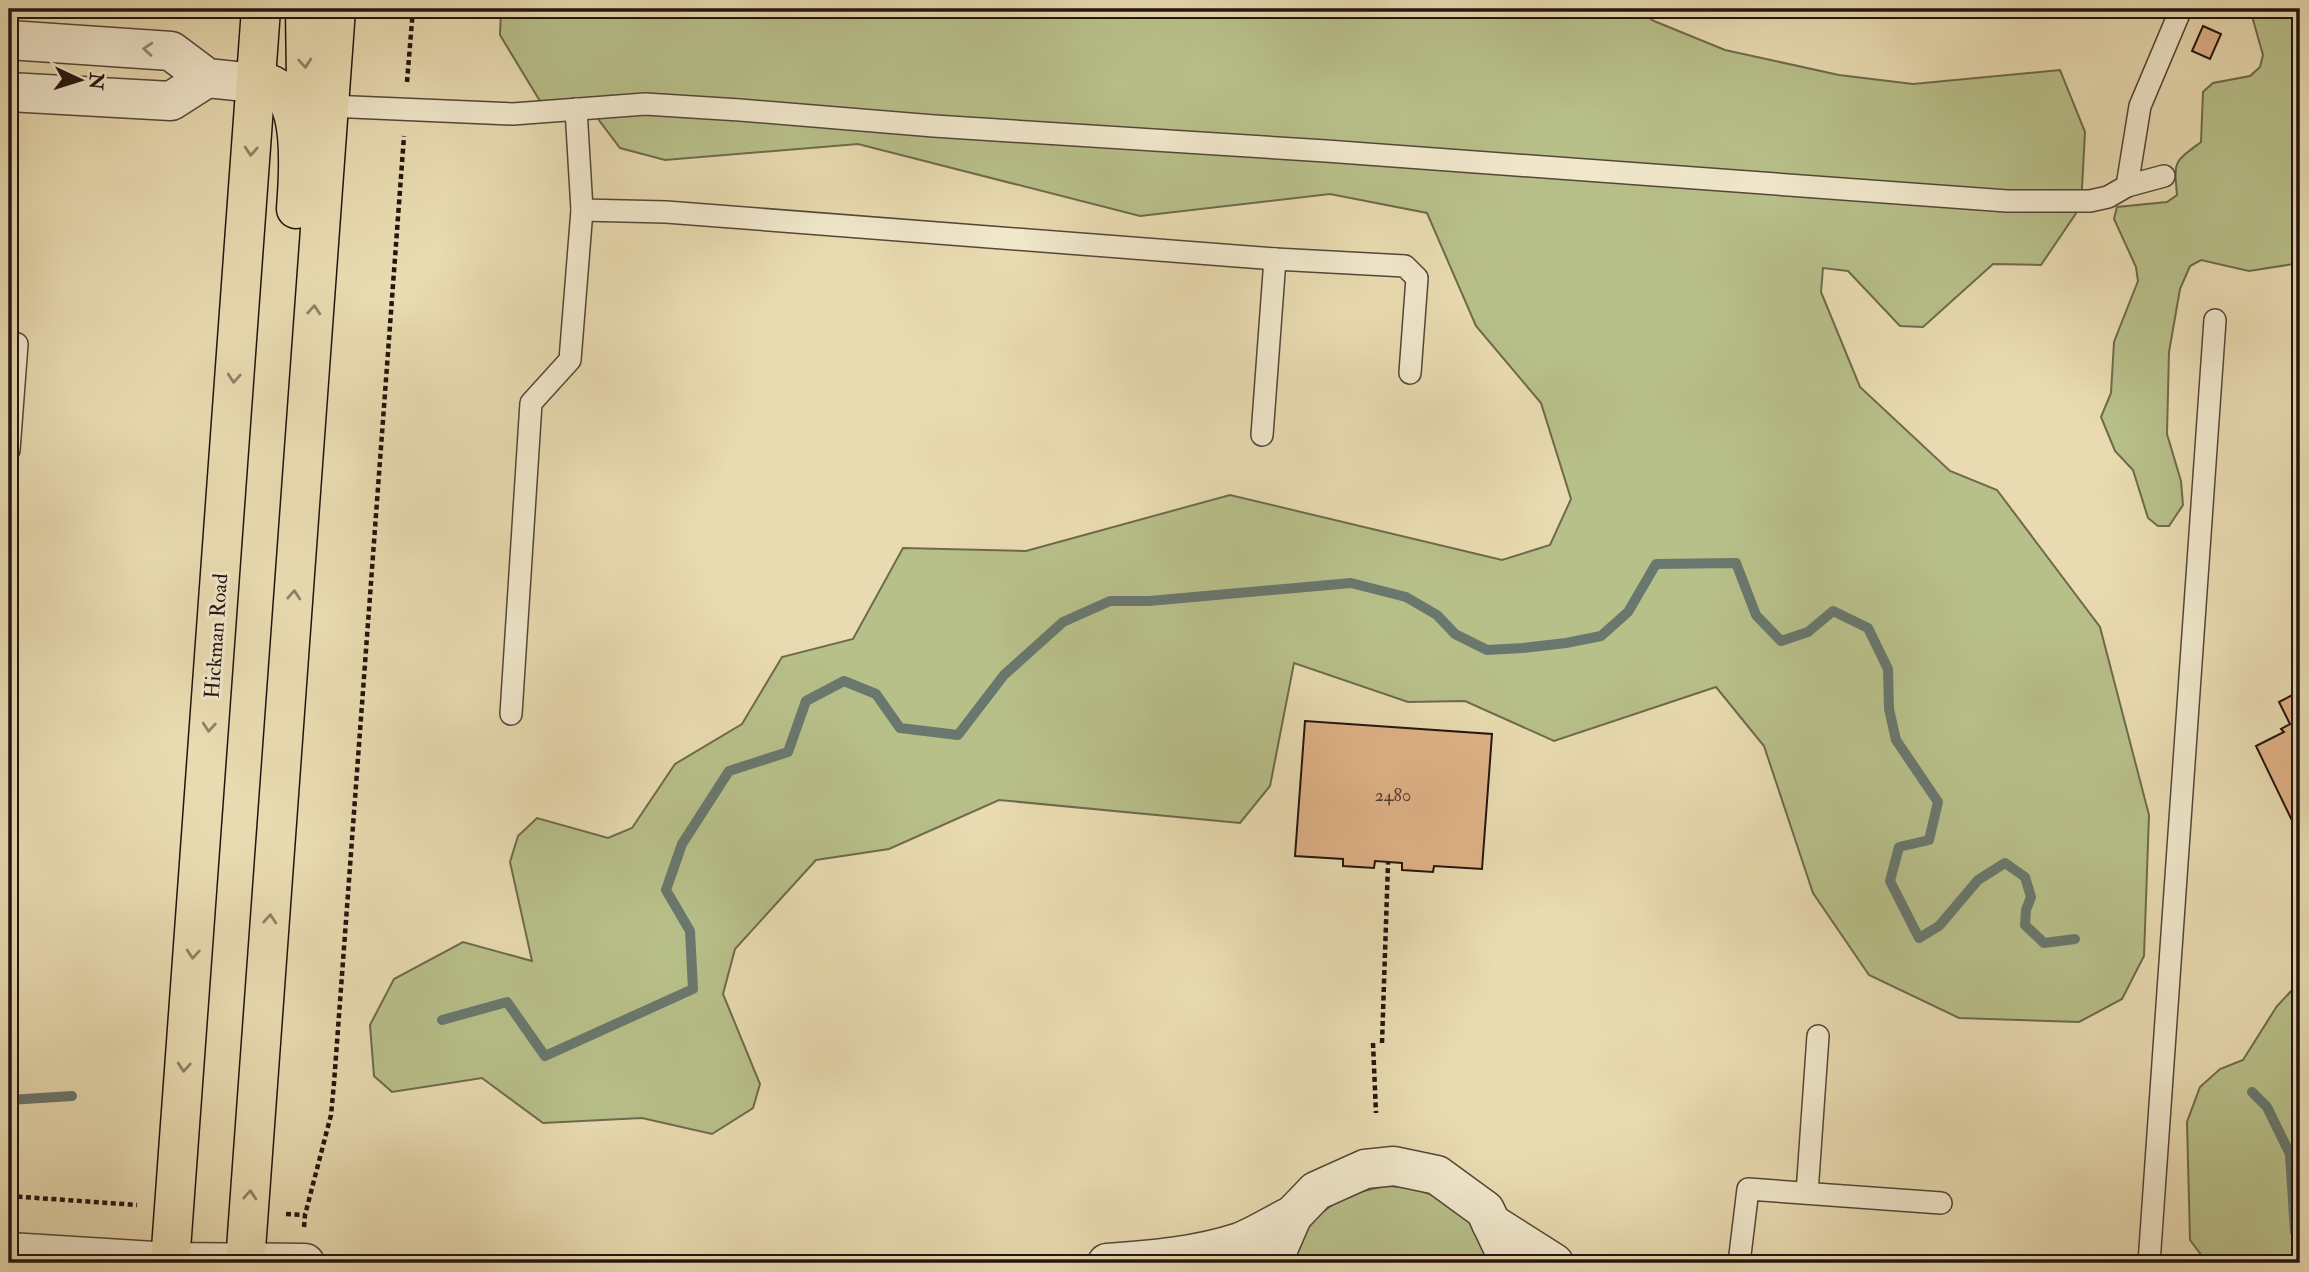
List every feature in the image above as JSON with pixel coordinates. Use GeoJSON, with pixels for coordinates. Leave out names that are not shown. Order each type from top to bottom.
{"type":"FeatureCollection","features":[{"type":"Feature","properties":{"kind":"highway","name":"Hickman Road"},"geometry":{"type":"LineString","coordinates":[[170,1263],[261,9]]}},
{"type":"Feature","properties":{"kind":"highway"},"geometry":{"type":"LineString","coordinates":[[305,9],[306,79],[314,99],[329,106]]}},
{"type":"Feature","properties":{"kind":"highway"},"geometry":{"type":"LineString","coordinates":[[245,1263],[336,9]]}},
{"type":"Feature","properties":{"kind":"highway"},"geometry":{"type":"LineString","coordinates":[[256,83],[272,85],[282,94],[290,108],[298,147],[297,197],[267,603],[268,686],[286,700]]}},
{"type":"Feature","properties":{"kind":"street"},"geometry":{"type":"LineString","coordinates":[[9,40],[171,51],[207,78],[256,83]]}},
{"type":"Feature","properties":{"kind":"street"},"geometry":{"type":"LineString","coordinates":[[9,92],[171,101],[207,78]]}},
{"type":"Feature","properties":{"kind":"street"},"geometry":{"type":"LineString","coordinates":[[1107,1263],[1149,1261],[1193,1254],[1242,1241],[1293,1214],[1316,1191],[1365,1169],[1394,1166],[1437,1175],[1485,1210],[1510,1263]]}},
{"type":"Feature","properties":{"kind":"street"},"geometry":{"type":"LineString","coordinates":[[1272,1263],[1293,1214]]}},
{"type":"Feature","properties":{"kind":"street"},"geometry":{"type":"LineString","coordinates":[[1491,1223],[1554,1263]]}},
{"type":"Feature","properties":{"kind":"street"},"geometry":{"type":"LineString","coordinates":[[9,1252],[170,1263],[303,1263]]}},
{"type":"Feature","properties":{"kind":"lane"},"geometry":{"type":"LineString","coordinates":[[2127,186],[2140,106],[2181,9]]}},
{"type":"Feature","properties":{"kind":"lane"},"geometry":{"type":"LineString","coordinates":[[329,106],[513,114],[645,104],[2007,201],[2090,201],[2108,197],[2127,186],[2164,176]]}},
{"type":"Feature","properties":{"kind":"lane"},"geometry":{"type":"LineString","coordinates":[[511,713],[531,402],[570,360],[582,210],[576,109]]}},
{"type":"Feature","properties":{"kind":"lane"},"geometry":{"type":"LineString","coordinates":[[582,210],[666,212],[1275,260],[1405,266],[1417,278],[1409,373]]}},
{"type":"Feature","properties":{"kind":"lane"},"geometry":{"type":"LineString","coordinates":[[1262,435],[1275,260]]}},
{"type":"Feature","properties":{"kind":"lane"},"geometry":{"type":"LineString","coordinates":[[2149,1263],[2215,320]]}},
{"type":"Feature","properties":{"kind":"lane"},"geometry":{"type":"LineString","coordinates":[[9,343],[17,344],[9,450]]}},
{"type":"Feature","properties":{"kind":"lane"},"geometry":{"type":"LineString","coordinates":[[1807,1194],[1818,1035]]}},
{"type":"Feature","properties":{"kind":"lane"},"geometry":{"type":"LineString","coordinates":[[1739,1263],[1748,1189],[1941,1203]]}},
{"type":"Feature","properties":{"kind":"path"},"geometry":{"type":"LineString","coordinates":[[303,1263],[305,1215],[331,1115],[334,1083],[413,9]]}},
{"type":"Feature","properties":{"kind":"path"},"geometry":{"type":"LineString","coordinates":[[1382,1043],[1388,863]]}},
{"type":"Feature","properties":{"kind":"path"},"geometry":{"type":"LineString","coordinates":[[1373,1044],[1376,1113]]}},
{"type":"Feature","properties":{"kind":"path"},"geometry":{"type":"LineString","coordinates":[[9,1196],[137,1205]]}},
{"type":"Feature","properties":{"kind":"green space"},"geometry":{"type":"Polygon","coordinates":[[[501,9],[1636,9],[1654,21],[1725,50],[1839,75],[1913,84],[2060,70],[2085,132],[2081,206],[2041,265],[1993,264],[1923,327],[1900,326],[1848,271],[1823,268],[1821,292],[1860,387],[1950,471],[1997,490],[2100,627],[2149,815],[2144,956],[2122,999],[2079,1022],[1959,1018],[1869,975],[1813,893],[1764,746],[1716,687],[1554,741],[1465,701],[1408,702],[1294,663],[1270,786],[1240,823],[999,800],[889,849],[816,860],[735,949],[723,994],[760,1084],[753,1108],[712,1134],[642,1118],[543,1123],[482,1078],[392,1092],[374,1076],[370,1025],[394,979],[463,942],[532,961],[510,862],[518,836],[537,818],[608,838],[632,828],[675,764],[742,724],[782,657],[853,639],[903,548],[1026,551],[1230,495],[1502,560],[1550,545],[1571,499],[1541,403],[1476,326],[1427,213],[1330,194],[1140,216],[858,144],[665,160],[620,148],[589,107],[540,101],[500,35],[501,9]]]}},
{"type":"Feature","properties":{"kind":"green space"},"geometry":{"type":"Polygon","coordinates":[[[2250,9],[2300,9],[2300,263],[2249,271],[2201,260],[2190,266],[2180,289],[2169,352],[2167,434],[2181,481],[2183,505],[2169,526],[2158,526],[2148,518],[2133,470],[2115,451],[2101,417],[2111,393],[2114,342],[2138,281],[2136,267],[2114,219],[2117,207],[2167,202],[2177,195],[2177,163],[2201,142],[2203,92],[2213,83],[2250,76],[2260,67],[2263,55],[2250,9]]]}},
{"type":"Feature","properties":{"kind":"green space"},"geometry":{"type":"Polygon","coordinates":[[[2300,986],[2300,1263],[2211,1263],[2205,1260],[2190,1240],[2187,1122],[2200,1087],[2220,1069],[2243,1060],[2277,1006],[2295,987],[2300,986]]]}},
{"type":"Feature","properties":{"kind":"green space"},"geometry":{"type":"Polygon","coordinates":[[[1388,1186],[1411,1188],[1433,1195],[1471,1223],[1492,1263],[1291,1263],[1305,1232],[1324,1211],[1354,1194],[1388,1186]]]}},
{"type":"Feature","properties":{"kind":"building"},"geometry":{"type":"Polygon","coordinates":[[[2203,26],[2221,34],[2210,59],[2192,51],[2203,26]]]}},
{"type":"Feature","properties":{"kind":"building"},"geometry":{"type":"Polygon","coordinates":[[[2300,691],[2300,837],[2256,746],[2284,732],[2281,729],[2290,724],[2279,702],[2300,691]]]}},
{"type":"Feature","properties":{"kind":"building"},"geometry":{"type":"Polygon","coordinates":[[[1305,721],[1492,734],[1482,869],[1434,866],[1433,872],[1402,870],[1402,863],[1375,861],[1374,868],[1343,866],[1343,859],[1295,856],[1305,721]]]}},
{"type":"Feature","properties":{"kind":"waterway"},"geometry":{"type":"LineString","coordinates":[[442,1020],[507,1002],[545,1056],[693,989],[690,931],[666,890],[682,844],[729,771],[788,752],[806,701],[844,681],[876,694],[900,728],[958,735],[1004,675],[1063,622],[1110,601],[1149,601],[1351,583],[1406,597],[1437,615],[1455,634],[1487,650],[1523,648],[1601,636],[1628,612],[1656,564],[1736,563],[1756,615],[1781,641],[1808,632],[1833,611],[1868,628],[1888,669],[1889,709],[1896,740],[1938,802],[1929,840],[1899,847],[1890,881],[1919,938],[1939,926],[1978,880],[2005,863],[2025,877],[2031,897],[2026,910],[2025,925],[2044,943],[2075,939]]}},
{"type":"Feature","properties":{"kind":"waterway"},"geometry":{"type":"LineString","coordinates":[[2252,1092],[2267,1107],[2290,1154],[2295,1232]]}},
{"type":"Feature","properties":{"kind":"waterway"},"geometry":{"type":"LineString","coordinates":[[9,1100],[72,1096]]}}]}
